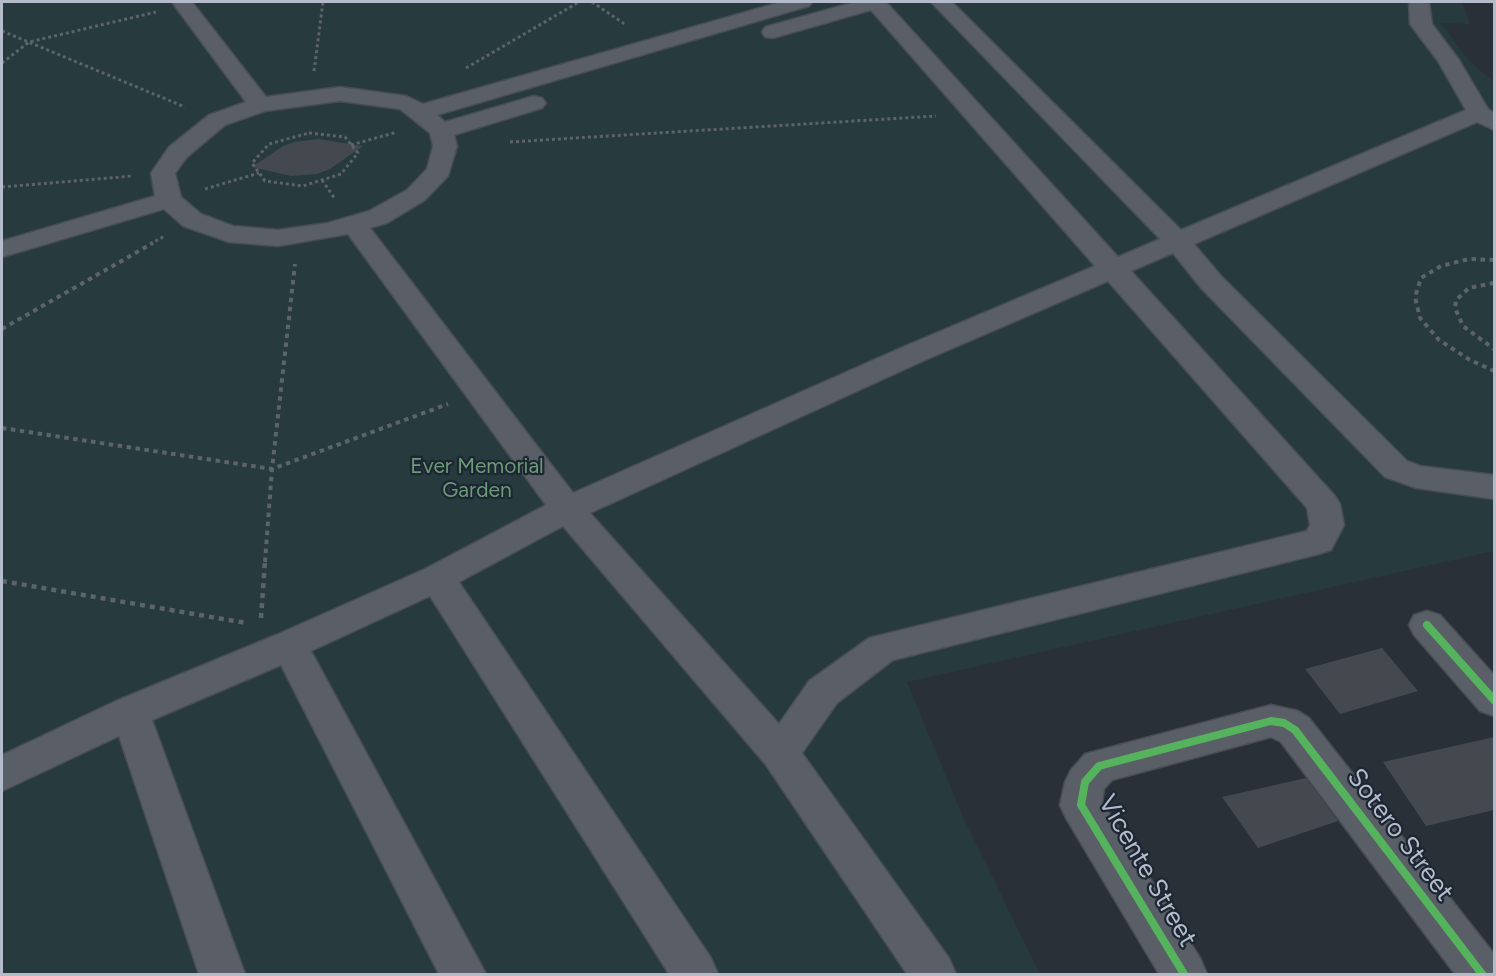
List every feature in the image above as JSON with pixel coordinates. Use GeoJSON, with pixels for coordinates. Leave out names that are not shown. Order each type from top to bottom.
{"type":"FeatureCollection","features":[{"type":"Feature","properties":{"kind":"street"},"geometry":{"type":"LineString","coordinates":[[428,123],[802,2]]}},
{"type":"Feature","properties":{"kind":"street"},"geometry":{"type":"LineString","coordinates":[[715,49],[875,2],[1323,504],[1327,525],[1319,541],[882,648],[823,692],[780,753]]}},
{"type":"Feature","properties":{"kind":"street"},"geometry":{"type":"LineString","coordinates":[[941,2],[1177,241],[1211,282],[1396,469],[1416,477],[1494,487]]}},
{"type":"Feature","properties":{"kind":"street"},"geometry":{"type":"LineString","coordinates":[[2,774],[269,643],[437,578],[567,509],[912,354],[1177,241],[1487,118],[1421,24],[1419,2]]}},
{"type":"Feature","properties":{"kind":"street"},"geometry":{"type":"LineString","coordinates":[[184,3],[260,105]]}},
{"type":"Feature","properties":{"kind":"street"},"geometry":{"type":"LineString","coordinates":[[428,123],[439,171],[416,195],[378,216],[354,224],[330,231],[278,238],[229,234],[192,220],[169,200],[163,173],[178,152],[217,120],[260,105],[311,96],[340,94],[428,123],[555,97]]}},
{"type":"Feature","properties":{"kind":"street"},"geometry":{"type":"LineString","coordinates":[[2,249],[169,200]]}},
{"type":"Feature","properties":{"kind":"street"},"geometry":{"type":"LineString","coordinates":[[354,224],[567,509],[780,753],[933,975]]}},
{"type":"Feature","properties":{"kind":"street"},"geometry":{"type":"LineString","coordinates":[[437,578],[695,975]]}},
{"type":"Feature","properties":{"kind":"street"},"geometry":{"type":"LineString","coordinates":[[1427,625],[1494,700]]}},
{"type":"Feature","properties":{"kind":"street"},"geometry":{"type":"LineString","coordinates":[[269,643],[463,975]]}},
{"type":"Feature","properties":{"kind":"street"},"geometry":{"type":"LineString","coordinates":[[130,712],[222,975]]}},
{"type":"Feature","properties":{"kind":"street","name":"Vicente Street"},"geometry":{"type":"LineString","coordinates":[[1184,975],[1081,805],[1085,782],[1098,766],[1271,720],[1284,723]]}},
{"type":"Feature","properties":{"kind":"street","name":"Sotero Street"},"geometry":{"type":"LineString","coordinates":[[1284,723],[1295,730],[1482,975]]}},
{"type":"Feature","properties":{"kind":"path"},"geometry":{"type":"LineString","coordinates":[[311,96],[323,2]]}},
{"type":"Feature","properties":{"kind":"path"},"geometry":{"type":"LineString","coordinates":[[428,123],[579,2]]}},
{"type":"Feature","properties":{"kind":"path"},"geometry":{"type":"LineString","coordinates":[[2,63],[29,42],[184,3]]}},
{"type":"Feature","properties":{"kind":"path"},"geometry":{"type":"LineString","coordinates":[[2,31],[217,120]]}},
{"type":"Feature","properties":{"kind":"path"},"geometry":{"type":"LineString","coordinates":[[351,145],[428,123],[973,112]]}},
{"type":"Feature","properties":{"kind":"path"},"geometry":{"type":"LineString","coordinates":[[309,133],[345,136],[351,145],[358,153],[341,174],[303,186],[265,181],[252,163],[268,144],[309,133]]}},
{"type":"Feature","properties":{"kind":"path"},"geometry":{"type":"LineString","coordinates":[[2,187],[163,173]]}},
{"type":"Feature","properties":{"kind":"path"},"geometry":{"type":"LineString","coordinates":[[169,200],[259,174]]}},
{"type":"Feature","properties":{"kind":"path"},"geometry":{"type":"LineString","coordinates":[[2,330],[192,220]]}},
{"type":"Feature","properties":{"kind":"path"},"geometry":{"type":"LineString","coordinates":[[2,581],[269,643],[272,469],[298,235]]}},
{"type":"Feature","properties":{"kind":"path"},"geometry":{"type":"LineString","coordinates":[[1494,260],[1469,260],[1441,266],[1422,278],[1415,297],[1420,318],[1439,340],[1470,360],[1494,371]]}},
{"type":"Feature","properties":{"kind":"path"},"geometry":{"type":"LineString","coordinates":[[1494,283],[1468,288],[1456,300],[1455,308],[1463,326],[1494,349]]}},
{"type":"Feature","properties":{"kind":"path"},"geometry":{"type":"LineString","coordinates":[[2,428],[272,469],[480,392]]}},
{"type":"Feature","properties":{"kind":"green space","name":"Ever Memorial Garden"},"geometry":{"type":"Polygon","coordinates":[[[2,2],[1462,2],[1470,24],[1441,23],[1469,61],[1494,82],[1494,551],[907,682],[963,817],[1040,974],[2,974],[2,2]]]}},
{"type":"Feature","properties":{"kind":"building"},"geometry":{"type":"Polygon","coordinates":[[[318,139],[363,146],[330,169],[317,174],[291,176],[252,167],[283,146],[318,139]]]}},
{"type":"Feature","properties":{"kind":"building"},"geometry":{"type":"Polygon","coordinates":[[[1382,648],[1418,691],[1340,714],[1305,669],[1382,648]]]}},
{"type":"Feature","properties":{"kind":"building"},"geometry":{"type":"Polygon","coordinates":[[[1494,737],[1494,810],[1426,826],[1383,762],[1494,737]]]}},
{"type":"Feature","properties":{"kind":"building"},"geometry":{"type":"Polygon","coordinates":[[[1306,778],[1338,821],[1258,848],[1222,797],[1306,778]]]}},
{"type":"Feature","properties":{"kind":"cycle path"},"geometry":{"type":"LineString","coordinates":[[1427,625],[1494,700]]}},
{"type":"Feature","properties":{"kind":"cycle path"},"geometry":{"type":"LineString","coordinates":[[1184,974],[1081,805],[1085,782],[1099,766],[1271,721],[1284,723],[1295,730],[1482,974]]}}]}
